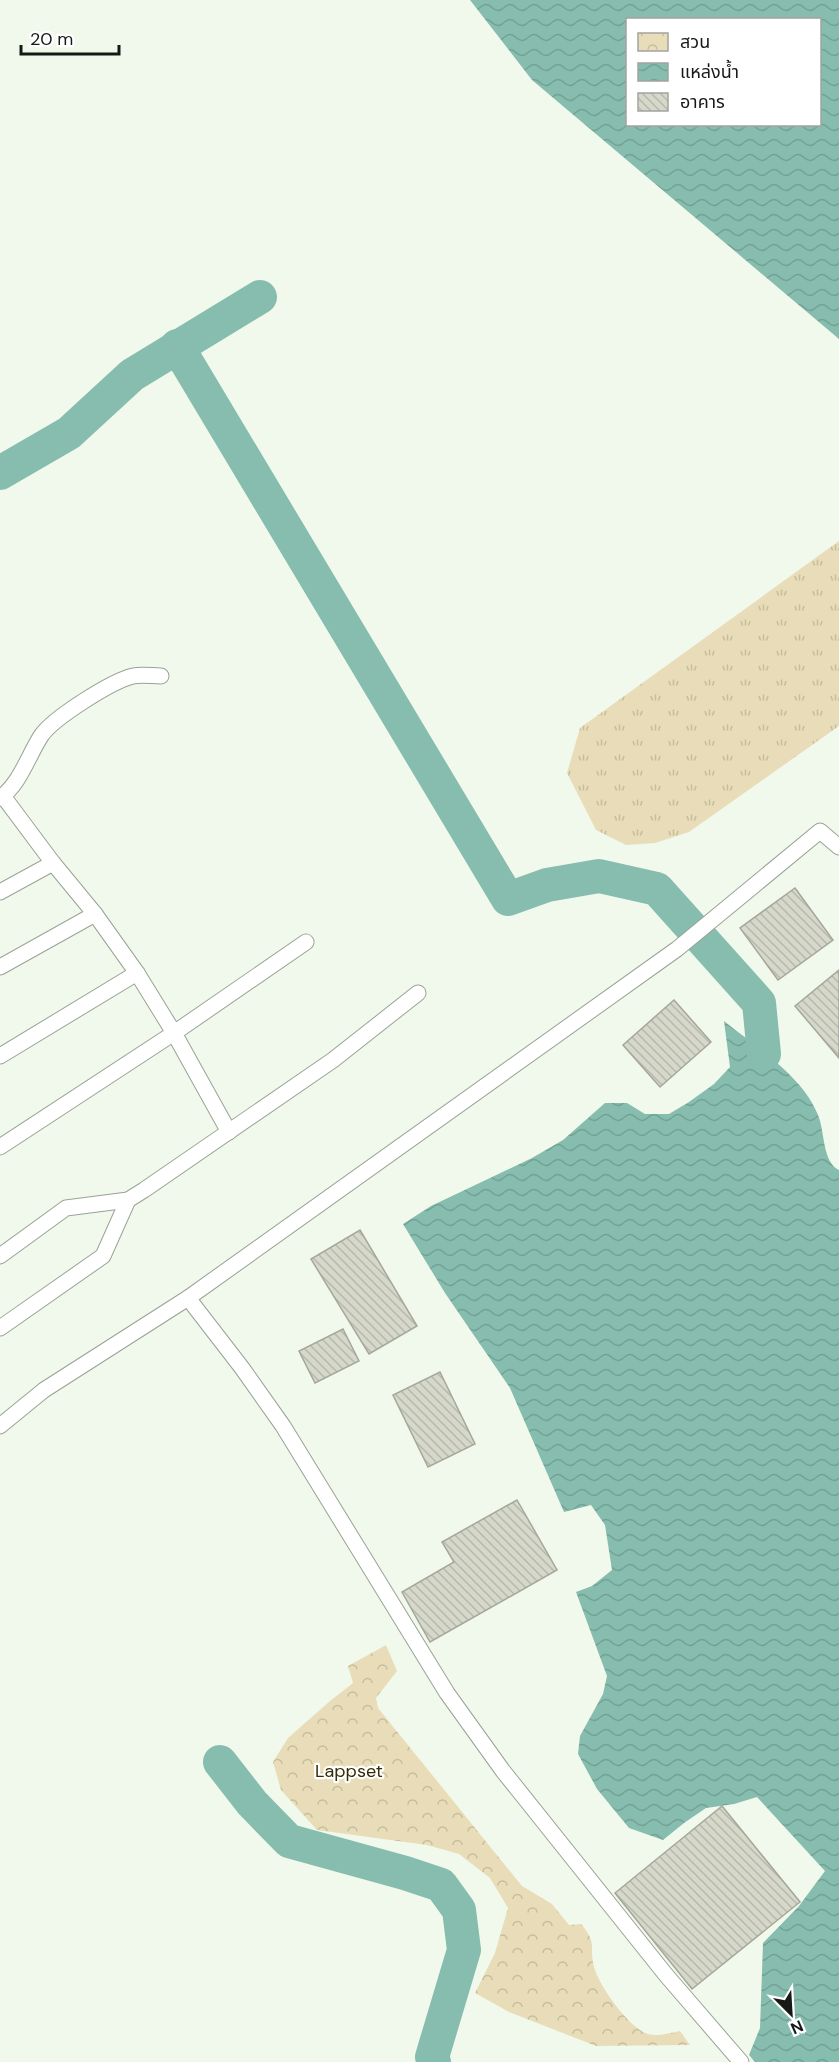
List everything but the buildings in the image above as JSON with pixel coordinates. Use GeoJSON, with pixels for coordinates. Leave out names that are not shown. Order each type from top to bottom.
{"type":"FeatureCollection","features":[{"type":"Feature","properties":{"kind":"lane"},"geometry":{"type":"LineString","coordinates":[[161,676],[134,676],[101,692],[64,715],[42,734],[19,775],[1,797],[95,914],[137,973],[174,1033],[229,1132]]}},
{"type":"Feature","properties":{"kind":"lane"},"geometry":{"type":"LineString","coordinates":[[0,1426],[44,1390],[188,1298],[677,949],[820,831],[839,847]]}},
{"type":"Feature","properties":{"kind":"lane"},"geometry":{"type":"LineString","coordinates":[[0,892],[53,863]]}},
{"type":"Feature","properties":{"kind":"lane"},"geometry":{"type":"LineString","coordinates":[[0,967],[95,914]]}},
{"type":"Feature","properties":{"kind":"lane"},"geometry":{"type":"LineString","coordinates":[[0,1147],[174,1033],[306,942]]}},
{"type":"Feature","properties":{"kind":"lane"},"geometry":{"type":"LineString","coordinates":[[0,1056],[137,973]]}},
{"type":"Feature","properties":{"kind":"lane"},"geometry":{"type":"LineString","coordinates":[[0,1256],[66,1208],[128,1200],[333,1060],[418,993]]}},
{"type":"Feature","properties":{"kind":"lane"},"geometry":{"type":"LineString","coordinates":[[0,1328],[102,1256],[128,1200]]}},
{"type":"Feature","properties":{"kind":"lane"},"geometry":{"type":"LineString","coordinates":[[188,1298],[283,1426],[447,1693],[479,1738],[666,1975],[741,2062]]}},
{"type":"Feature","properties":{"kind":"green space"},"geometry":{"type":"Polygon","coordinates":[[[839,541],[839,726],[689,832],[655,843],[626,845],[596,830],[567,773],[580,728],[839,541]]]}},
{"type":"Feature","properties":{"kind":"green space","name":"Lappset"},"geometry":{"type":"Polygon","coordinates":[[[386,1645],[397,1671],[376,1698],[378,1708],[522,1886],[552,1904],[569,1925],[581,1924],[590,1936],[594,1967],[602,1985],[632,2024],[652,2035],[680,2031],[690,2045],[596,2046],[509,2012],[475,1993],[495,1953],[508,1908],[490,1878],[459,1854],[427,1845],[317,1830],[281,1790],[273,1762],[288,1738],[353,1683],[348,1666],[386,1645]]]}},
{"type":"Feature","properties":{"kind":"water"},"geometry":{"type":"Polygon","coordinates":[[[470,0],[839,0],[839,339],[532,80],[470,0]]]}},
{"type":"Feature","properties":{"kind":"water"},"geometry":{"type":"Polygon","coordinates":[[[724,1021],[777,1063],[801,1088],[818,1115],[827,1153],[839,1170],[839,2062],[755,2062],[749,2055],[760,2028],[763,1943],[799,1906],[825,1871],[757,1797],[734,1804],[706,1808],[663,1840],[629,1828],[597,1789],[578,1754],[580,1736],[603,1694],[607,1676],[576,1592],[592,1586],[612,1570],[605,1525],[591,1505],[564,1512],[510,1388],[445,1293],[403,1224],[431,1206],[532,1158],[563,1140],[605,1103],[627,1103],[645,1114],[669,1114],[689,1102],[714,1084],[730,1067],[724,1021]]]}},
{"type":"Feature","properties":{"kind":"waterway"},"geometry":{"type":"LineString","coordinates":[[0,473],[69,433],[132,375],[260,297]]}},
{"type":"Feature","properties":{"kind":"waterway"},"geometry":{"type":"LineString","coordinates":[[177,346],[508,899],[547,885],[599,876],[657,889],[759,1003],[764,1054]]}},
{"type":"Feature","properties":{"kind":"waterway"},"geometry":{"type":"LineString","coordinates":[[220,1762],[252,1803],[289,1841],[441,1885],[459,1910],[464,1950],[432,2057],[434,2062]]}}]}
